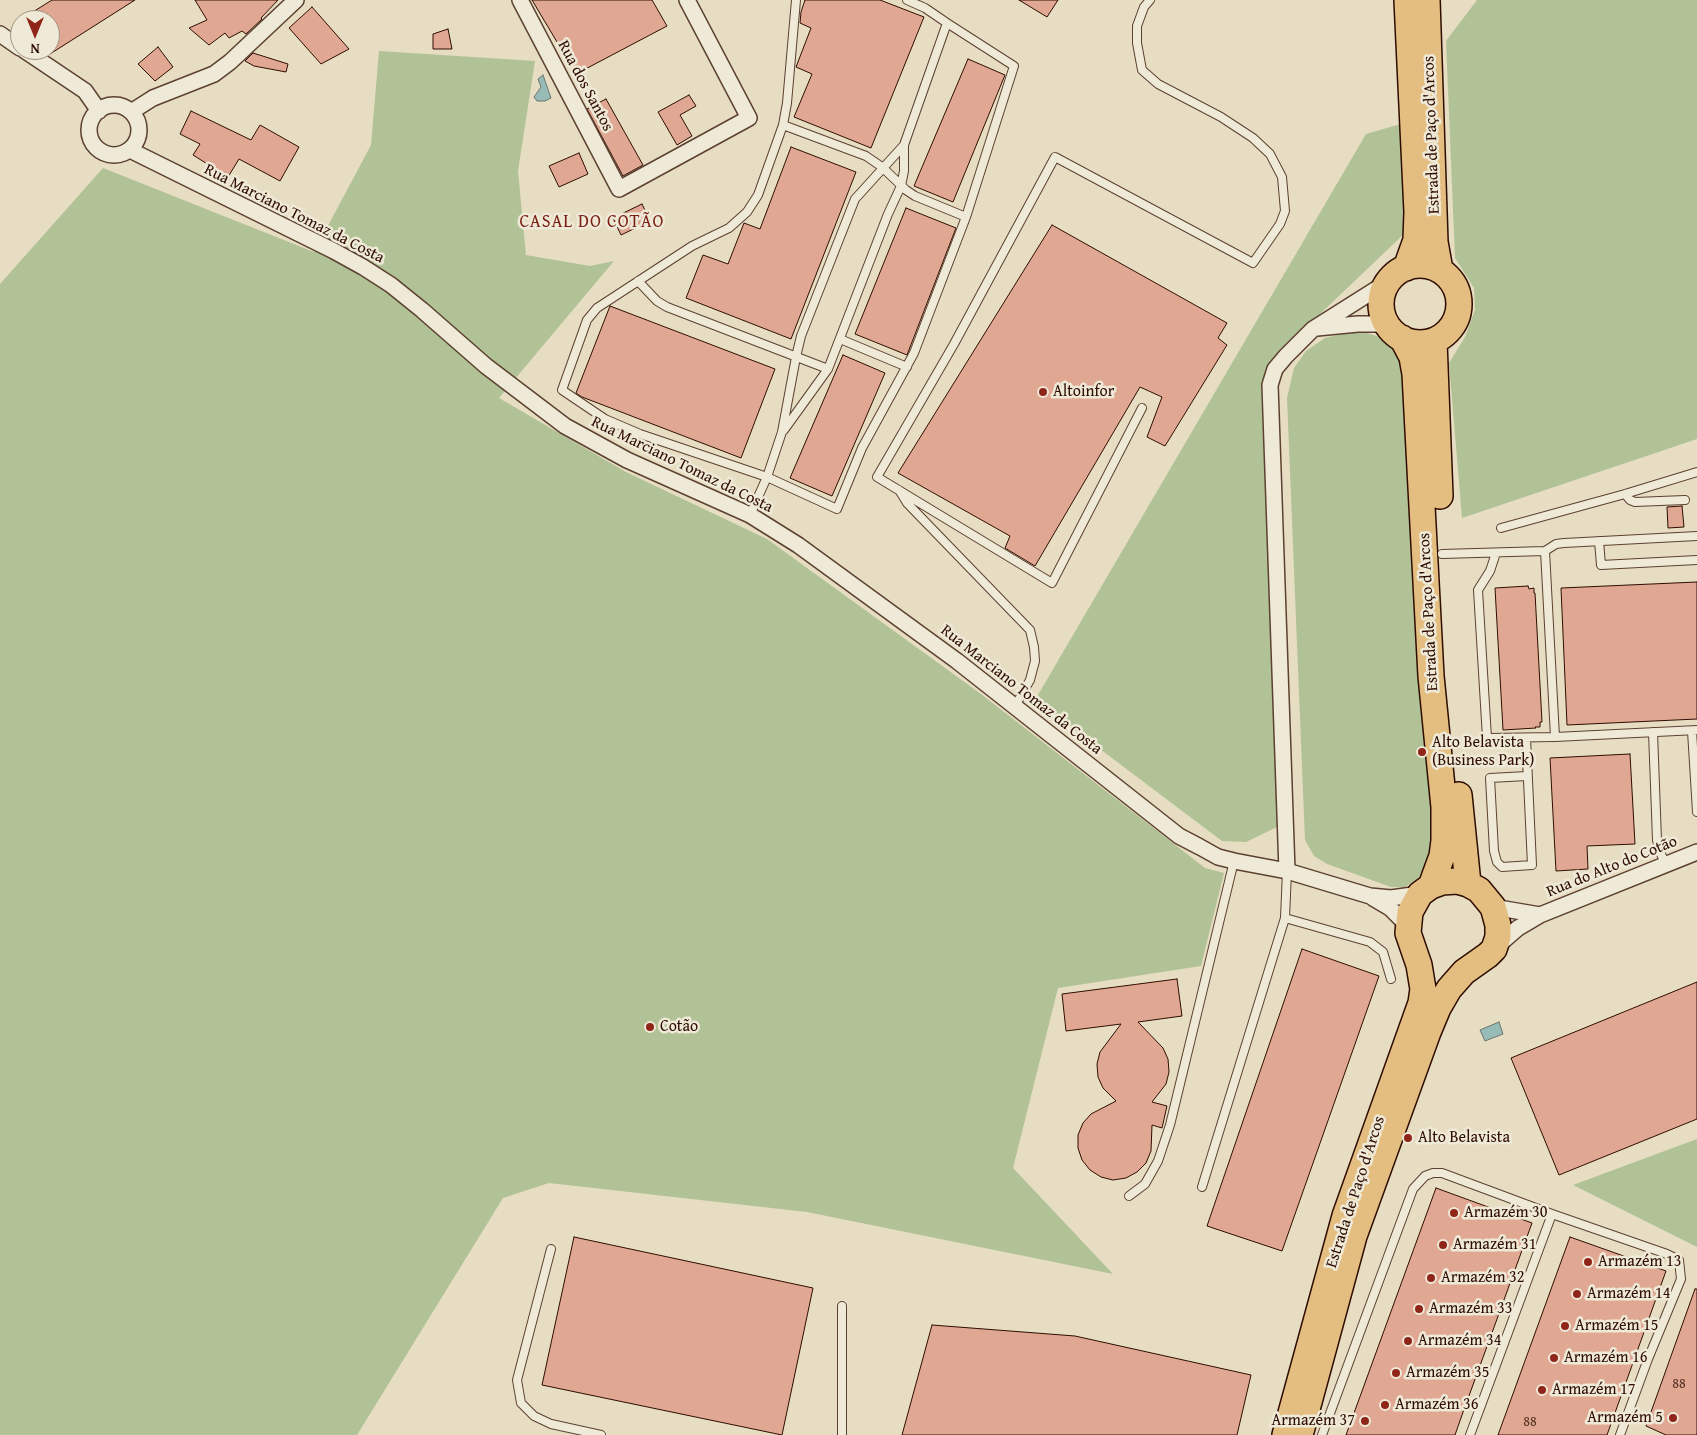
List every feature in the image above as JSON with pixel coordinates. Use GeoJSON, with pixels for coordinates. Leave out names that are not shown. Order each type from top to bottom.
{"type":"FeatureCollection","features":[{"type":"Feature","properties":{"kind":"main road","name":"Estrada de Paço d'Arcos"},"geometry":{"type":"LineString","coordinates":[[1285,1435],[1345,1216],[1421,1003],[1422,977],[1410,941],[1408,926],[1410,912],[1440,867],[1444,841],[1444,807],[1431,676],[1415,374],[1412,357],[1395,331],[1384,319],[1381,306],[1383,293],[1397,275],[1416,240],[1417,212],[1407,0]]}},
{"type":"Feature","properties":{"kind":"main road","name":"Estrada de Paço d'Arcos"},"geometry":{"type":"LineString","coordinates":[[1427,0],[1435,242],[1440,270]]}},
{"type":"Feature","properties":{"kind":"main road"},"geometry":{"type":"LineString","coordinates":[[1395,331],[1414,343],[1434,341],[1454,325],[1460,301],[1450,278],[1440,270],[1430,266],[1419,265],[1397,275]]}},
{"type":"Feature","properties":{"kind":"main road","name":"Estrada de Paço d'Arcos"},"geometry":{"type":"LineString","coordinates":[[1434,341],[1448,672],[1468,884]]}},
{"type":"Feature","properties":{"kind":"main road"},"geometry":{"type":"LineString","coordinates":[[1426,890],[1442,882],[1468,884],[1479,890],[1493,907],[1498,924],[1498,937],[1494,949]]}},
{"type":"Feature","properties":{"kind":"main road","name":"Estrada de Paço d'Arcos"},"geometry":{"type":"LineString","coordinates":[[1300,1435],[1354,1236],[1438,1008],[1464,972],[1481,961],[1494,949]]}},
{"type":"Feature","properties":{"kind":"main road"},"geometry":{"type":"LineString","coordinates":[[1414,951],[1429,964],[1440,969],[1451,972],[1471,968]]}},
{"type":"Feature","properties":{"kind":"street"},"geometry":{"type":"LineString","coordinates":[[130,112],[153,98],[214,74],[230,62],[296,0]]}},
{"type":"Feature","properties":{"kind":"street","name":"Rua dos Santos"},"geometry":{"type":"LineString","coordinates":[[520,0],[619,189],[749,118],[687,0]]}},
{"type":"Feature","properties":{"kind":"street"},"geometry":{"type":"LineString","coordinates":[[39,60],[85,91],[99,111]]}},
{"type":"Feature","properties":{"kind":"street"},"geometry":{"type":"LineString","coordinates":[[118,106],[130,112],[135,117],[139,131],[135,145],[130,150],[123,154],[115,155],[100,151],[94,146],[89,132],[93,117],[99,111],[104,107],[118,106]]}},
{"type":"Feature","properties":{"kind":"street","name":"Rua Marciano Tomaz da Costa"},"geometry":{"type":"LineString","coordinates":[[130,150],[363,267],[406,297],[486,366],[565,426],[627,460],[750,515],[798,545],[889,610],[1015,706],[1179,836],[1218,856],[1287,871],[1370,896],[1391,898],[1426,890]]}},
{"type":"Feature","properties":{"kind":"street"},"geometry":{"type":"LineString","coordinates":[[1287,871],[1270,384],[1275,369],[1313,329],[1397,275]]}},
{"type":"Feature","properties":{"kind":"street"},"geometry":{"type":"LineString","coordinates":[[1313,329],[1358,324],[1395,331]]}},
{"type":"Feature","properties":{"kind":"street","name":"Rua do Alto do Cotão"},"geometry":{"type":"LineString","coordinates":[[1494,949],[1518,928],[1540,915],[1697,852]]}},
{"type":"Feature","properties":{"kind":"street","name":"Rua Marciano Tomaz da Costa"},"geometry":{"type":"LineString","coordinates":[[1370,896],[1390,908],[1408,926]]}},
{"type":"Feature","properties":{"kind":"street","name":"Rua do Alto do Cotão"},"geometry":{"type":"LineString","coordinates":[[1493,907],[1540,915]]}},
{"type":"Feature","properties":{"kind":"lane"},"geometry":{"type":"LineString","coordinates":[[796,0],[787,103],[783,126],[758,195],[747,212],[729,228],[692,246],[596,308],[588,320],[562,390],[605,419],[622,427],[767,477],[837,509],[862,448],[907,367],[917,344],[966,217],[1014,66],[924,8],[907,0]]}},
{"type":"Feature","properties":{"kind":"lane"},"geometry":{"type":"LineString","coordinates":[[1142,408],[1052,583],[877,477],[954,344],[1055,157],[1253,263],[1280,224],[1285,211],[1282,177],[1270,154],[1252,138],[1221,117],[1158,84],[1142,70],[1137,43],[1137,26],[1144,7],[1150,0]]}},
{"type":"Feature","properties":{"kind":"lane"},"geometry":{"type":"LineString","coordinates":[[782,432],[828,369],[888,214],[901,186],[904,171],[904,145],[947,23]]}},
{"type":"Feature","properties":{"kind":"lane"},"geometry":{"type":"LineString","coordinates":[[783,126],[866,156],[882,167],[901,186],[915,196],[966,217]]}},
{"type":"Feature","properties":{"kind":"lane"},"geometry":{"type":"LineString","coordinates":[[750,515],[767,477],[782,432],[801,336],[855,200],[882,167],[904,145]]}},
{"type":"Feature","properties":{"kind":"lane"},"geometry":{"type":"LineString","coordinates":[[638,281],[657,301],[667,307],[828,369]]}},
{"type":"Feature","properties":{"kind":"lane"},"geometry":{"type":"LineString","coordinates":[[840,339],[907,367]]}},
{"type":"Feature","properties":{"kind":"lane"},"geometry":{"type":"LineString","coordinates":[[1502,528],[1697,472]]}},
{"type":"Feature","properties":{"kind":"lane"},"geometry":{"type":"LineString","coordinates":[[898,489],[907,503],[1030,630],[1036,661],[1030,680],[1015,706]]}},
{"type":"Feature","properties":{"kind":"lane"},"geometry":{"type":"LineString","coordinates":[[1625,494],[1630,500],[1635,502],[1685,500]]}},
{"type":"Feature","properties":{"kind":"lane"},"geometry":{"type":"LineString","coordinates":[[1442,554],[1545,552],[1556,544],[1564,543],[1697,536]]}},
{"type":"Feature","properties":{"kind":"lane"},"geometry":{"type":"LineString","coordinates":[[1599,541],[1601,565],[1697,560]]}},
{"type":"Feature","properties":{"kind":"lane"},"geometry":{"type":"LineString","coordinates":[[1545,552],[1555,737]]}},
{"type":"Feature","properties":{"kind":"lane"},"geometry":{"type":"LineString","coordinates":[[1496,553],[1490,571],[1478,590],[1487,738],[1695,731],[1697,812]]}},
{"type":"Feature","properties":{"kind":"lane"},"geometry":{"type":"LineString","coordinates":[[1653,732],[1657,840],[1666,865]]}},
{"type":"Feature","properties":{"kind":"lane"},"geometry":{"type":"LineString","coordinates":[[1526,738],[1528,776],[1532,865],[1502,867],[1497,862],[1494,851],[1490,778],[1528,776]]}},
{"type":"Feature","properties":{"kind":"lane"},"geometry":{"type":"LineString","coordinates":[[1128,1196],[1145,1184],[1158,1161],[1170,1125],[1234,861]]}},
{"type":"Feature","properties":{"kind":"lane"},"geometry":{"type":"LineString","coordinates":[[1202,1187],[1285,918],[1287,871]]}},
{"type":"Feature","properties":{"kind":"lane"},"geometry":{"type":"LineString","coordinates":[[1285,918],[1370,942],[1383,952],[1391,979]]}},
{"type":"Feature","properties":{"kind":"lane"},"geometry":{"type":"LineString","coordinates":[[1322,1435],[1413,1189],[1425,1176],[1433,1173],[1442,1174],[1667,1254],[1679,1260],[1681,1280],[1648,1359],[1620,1435]]}},
{"type":"Feature","properties":{"kind":"lane"},"geometry":{"type":"LineString","coordinates":[[1470,1435],[1552,1214]]}},
{"type":"Feature","properties":{"kind":"lane"},"geometry":{"type":"LineString","coordinates":[[551,1249],[517,1380],[521,1403],[534,1416],[551,1424],[602,1435]]}},
{"type":"Feature","properties":{"kind":"lane"},"geometry":{"type":"LineString","coordinates":[[842,1306],[842,1435]]}},
{"type":"Feature","properties":{"kind":"green space"},"geometry":{"type":"Polygon","coordinates":[[[1477,0],[1697,0],[1697,439],[1462,518],[1449,363],[1465,337],[1475,310],[1474,288],[1455,258],[1446,41],[1477,0]]]}},
{"type":"Feature","properties":{"kind":"green space"},"geometry":{"type":"Polygon","coordinates":[[[379,51],[535,61],[518,171],[526,255],[590,266],[614,261],[499,398],[626,472],[767,539],[981,694],[1205,868],[1224,873],[1201,966],[1058,988],[1013,1168],[1113,1274],[807,1212],[549,1183],[503,1198],[357,1435],[0,1435],[0,284],[103,168],[314,252],[371,145],[379,51]]]}},
{"type":"Feature","properties":{"kind":"green space"},"geometry":{"type":"Polygon","coordinates":[[[1404,123],[1405,233],[1278,354],[1261,382],[1281,810],[1277,827],[1246,842],[1222,841],[1035,700],[1366,134],[1404,123]]]}},
{"type":"Feature","properties":{"kind":"green space"},"geometry":{"type":"Polygon","coordinates":[[[1346,333],[1367,333],[1390,340],[1402,352],[1426,709],[1424,744],[1432,772],[1436,843],[1429,863],[1418,878],[1405,887],[1391,887],[1327,864],[1314,856],[1305,840],[1287,398],[1294,368],[1306,351],[1325,338],[1346,333]]]}},
{"type":"Feature","properties":{"kind":"green space"},"geometry":{"type":"Polygon","coordinates":[[[1697,1139],[1697,1247],[1573,1185],[1697,1139]]]}},
{"type":"Feature","properties":{"kind":"water"},"geometry":{"type":"Polygon","coordinates":[[[543,75],[551,98],[545,101],[537,101],[534,97],[541,87],[538,79],[543,75]]]}},
{"type":"Feature","properties":{"kind":"water"},"geometry":{"type":"Polygon","coordinates":[[[1499,1022],[1503,1034],[1485,1041],[1480,1030],[1499,1022]]]}},
{"type":"Feature","properties":{"kind":"building"},"geometry":{"type":"Polygon","coordinates":[[[52,0],[135,0],[60,48],[60,10],[36,10],[52,0]]]}},
{"type":"Feature","properties":{"kind":"building"},"geometry":{"type":"Polygon","coordinates":[[[195,0],[278,0],[246,34],[242,31],[229,38],[225,33],[209,45],[189,28],[207,20],[195,0]]]}},
{"type":"Feature","properties":{"kind":"building"},"geometry":{"type":"Polygon","coordinates":[[[532,0],[652,0],[667,26],[576,74],[532,0]]]}},
{"type":"Feature","properties":{"kind":"building"},"geometry":{"type":"Polygon","coordinates":[[[805,0],[880,0],[924,17],[871,148],[794,117],[812,74],[796,67],[811,28],[800,23],[805,0]]]}},
{"type":"Feature","properties":{"kind":"building"},"geometry":{"type":"Polygon","coordinates":[[[1019,0],[1058,0],[1047,17],[1019,0]]]}},
{"type":"Feature","properties":{"kind":"building"},"geometry":{"type":"Polygon","coordinates":[[[312,7],[349,49],[321,64],[289,28],[312,7]]]}},
{"type":"Feature","properties":{"kind":"building"},"geometry":{"type":"Polygon","coordinates":[[[448,29],[452,49],[433,49],[433,34],[448,29]]]}},
{"type":"Feature","properties":{"kind":"building"},"geometry":{"type":"Polygon","coordinates":[[[158,47],[173,67],[155,81],[138,64],[158,47]]]}},
{"type":"Feature","properties":{"kind":"building"},"geometry":{"type":"Polygon","coordinates":[[[253,53],[288,64],[286,72],[254,66],[245,61],[253,53]]]}},
{"type":"Feature","properties":{"kind":"building"},"geometry":{"type":"Polygon","coordinates":[[[968,59],[1005,75],[953,202],[914,186],[968,59]]]}},
{"type":"Feature","properties":{"kind":"building"},"geometry":{"type":"Polygon","coordinates":[[[689,95],[696,106],[680,115],[692,136],[677,145],[658,112],[689,95]]]}},
{"type":"Feature","properties":{"kind":"building"},"geometry":{"type":"Polygon","coordinates":[[[606,99],[643,165],[623,176],[587,109],[606,99]]]}},
{"type":"Feature","properties":{"kind":"building"},"geometry":{"type":"Polygon","coordinates":[[[191,111],[251,140],[260,125],[299,147],[280,181],[239,159],[228,177],[193,155],[200,144],[180,134],[191,111]]]}},
{"type":"Feature","properties":{"kind":"building"},"geometry":{"type":"Polygon","coordinates":[[[791,147],[856,172],[791,339],[686,298],[703,255],[728,264],[744,223],[760,229],[791,147]]]}},
{"type":"Feature","properties":{"kind":"building"},"geometry":{"type":"Polygon","coordinates":[[[579,153],[588,174],[559,187],[549,166],[579,153]]]}},
{"type":"Feature","properties":{"kind":"building"},"geometry":{"type":"Polygon","coordinates":[[[642,204],[650,221],[621,235],[613,218],[642,204]]]}},
{"type":"Feature","properties":{"kind":"building"},"geometry":{"type":"Polygon","coordinates":[[[906,208],[956,228],[907,355],[855,334],[906,208]]]}},
{"type":"Feature","properties":{"kind":"building","name":"Altoinfor"},"geometry":{"type":"Polygon","coordinates":[[[1052,225],[1227,323],[1218,338],[1227,345],[1165,446],[1147,437],[1162,397],[1140,387],[1035,566],[1005,548],[1010,536],[898,473],[1052,225]]]}},
{"type":"Feature","properties":{"kind":"building"},"geometry":{"type":"Polygon","coordinates":[[[610,306],[775,369],[741,458],[582,397],[576,393],[610,306]]]}},
{"type":"Feature","properties":{"kind":"building"},"geometry":{"type":"Polygon","coordinates":[[[843,355],[885,373],[832,496],[790,478],[843,355]]]}},
{"type":"Feature","properties":{"kind":"building"},"geometry":{"type":"Polygon","coordinates":[[[1682,506],[1684,527],[1668,528],[1667,507],[1682,506]]]}},
{"type":"Feature","properties":{"kind":"building"},"geometry":{"type":"Polygon","coordinates":[[[1697,582],[1697,719],[1567,725],[1561,588],[1697,582]]]}},
{"type":"Feature","properties":{"kind":"building"},"geometry":{"type":"Polygon","coordinates":[[[1528,586],[1529,589],[1534,588],[1535,593],[1542,722],[1540,722],[1540,727],[1536,728],[1503,730],[1495,588],[1528,586]]]}},
{"type":"Feature","properties":{"kind":"building"},"geometry":{"type":"Polygon","coordinates":[[[1630,754],[1635,844],[1587,846],[1588,869],[1556,871],[1550,758],[1630,754]]]}},
{"type":"Feature","properties":{"kind":"building"},"geometry":{"type":"Polygon","coordinates":[[[1302,949],[1379,976],[1282,1251],[1207,1226],[1302,949]]]}},
{"type":"Feature","properties":{"kind":"building"},"geometry":{"type":"Polygon","coordinates":[[[1177,979],[1182,1016],[1138,1022],[1163,1048],[1168,1059],[1169,1072],[1166,1084],[1152,1102],[1167,1106],[1162,1128],[1152,1125],[1151,1151],[1146,1163],[1137,1172],[1126,1178],[1113,1180],[1101,1177],[1090,1170],[1082,1160],[1078,1148],[1078,1135],[1083,1123],[1091,1114],[1116,1101],[1103,1088],[1098,1077],[1097,1064],[1100,1052],[1121,1024],[1066,1031],[1062,994],[1177,979]]]}},
{"type":"Feature","properties":{"kind":"building"},"geometry":{"type":"Polygon","coordinates":[[[1697,982],[1697,1119],[1559,1175],[1511,1058],[1697,982]]]}},
{"type":"Feature","properties":{"kind":"building"},"geometry":{"type":"Polygon","coordinates":[[[1436,1188],[1532,1223],[1455,1435],[1346,1435],[1436,1188]]]}},
{"type":"Feature","properties":{"kind":"building"},"geometry":{"type":"Polygon","coordinates":[[[574,1237],[813,1288],[782,1435],[542,1385],[574,1237]]]}},
{"type":"Feature","properties":{"kind":"building"},"geometry":{"type":"Polygon","coordinates":[[[1570,1237],[1666,1271],[1607,1435],[1498,1435],[1570,1237]]]}},
{"type":"Feature","properties":{"kind":"building"},"geometry":{"type":"Polygon","coordinates":[[[1695,1289],[1697,1289],[1697,1435],[1666,1435],[1646,1426],[1695,1289]]]}},
{"type":"Feature","properties":{"kind":"building"},"geometry":{"type":"Polygon","coordinates":[[[932,1325],[1075,1336],[1251,1375],[1237,1435],[902,1435],[932,1325]]]}},
{"type":"Feature","properties":{"kind":"place","name":"Altoinfor"},"geometry":{"type":"Point","coordinates":[1043,392]}},
{"type":"Feature","properties":{"kind":"place","name":"Alto Belavista (Business Park)"},"geometry":{"type":"Point","coordinates":[1422,752]}},
{"type":"Feature","properties":{"kind":"place","name":"Cotão"},"geometry":{"type":"Point","coordinates":[650,1027]}},
{"type":"Feature","properties":{"kind":"place","name":"Alto Belavista"},"geometry":{"type":"Point","coordinates":[1408,1138]}},
{"type":"Feature","properties":{"kind":"place","name":"Armazém 30"},"geometry":{"type":"Point","coordinates":[1454,1213]}},
{"type":"Feature","properties":{"kind":"place","name":"Armazém 31"},"geometry":{"type":"Point","coordinates":[1443,1245]}},
{"type":"Feature","properties":{"kind":"place","name":"Armazém 13"},"geometry":{"type":"Point","coordinates":[1588,1262]}},
{"type":"Feature","properties":{"kind":"place","name":"Armazém 32"},"geometry":{"type":"Point","coordinates":[1431,1278]}},
{"type":"Feature","properties":{"kind":"place","name":"Armazém 14"},"geometry":{"type":"Point","coordinates":[1577,1294]}},
{"type":"Feature","properties":{"kind":"place","name":"Armazém 33"},"geometry":{"type":"Point","coordinates":[1419,1309]}},
{"type":"Feature","properties":{"kind":"place","name":"Armazém 15"},"geometry":{"type":"Point","coordinates":[1565,1326]}},
{"type":"Feature","properties":{"kind":"place","name":"Armazém 34"},"geometry":{"type":"Point","coordinates":[1408,1341]}},
{"type":"Feature","properties":{"kind":"place","name":"Armazém 16"},"geometry":{"type":"Point","coordinates":[1554,1358]}},
{"type":"Feature","properties":{"kind":"place","name":"Armazém 35"},"geometry":{"type":"Point","coordinates":[1396,1373]}},
{"type":"Feature","properties":{"kind":"place","name":"Armazém 17"},"geometry":{"type":"Point","coordinates":[1542,1390]}},
{"type":"Feature","properties":{"kind":"place","name":"Armazém 36"},"geometry":{"type":"Point","coordinates":[1385,1405]}},
{"type":"Feature","properties":{"kind":"place","name":"Armazém 5"},"geometry":{"type":"Point","coordinates":[1673,1418]}},
{"type":"Feature","properties":{"kind":"place","name":"Armazém 37"},"geometry":{"type":"Point","coordinates":[1365,1421]}},
{"type":"Feature","properties":{"kind":"district","name":"CASAL DO COTÃO"},"geometry":{"type":"Point","coordinates":[592,222]}}]}
